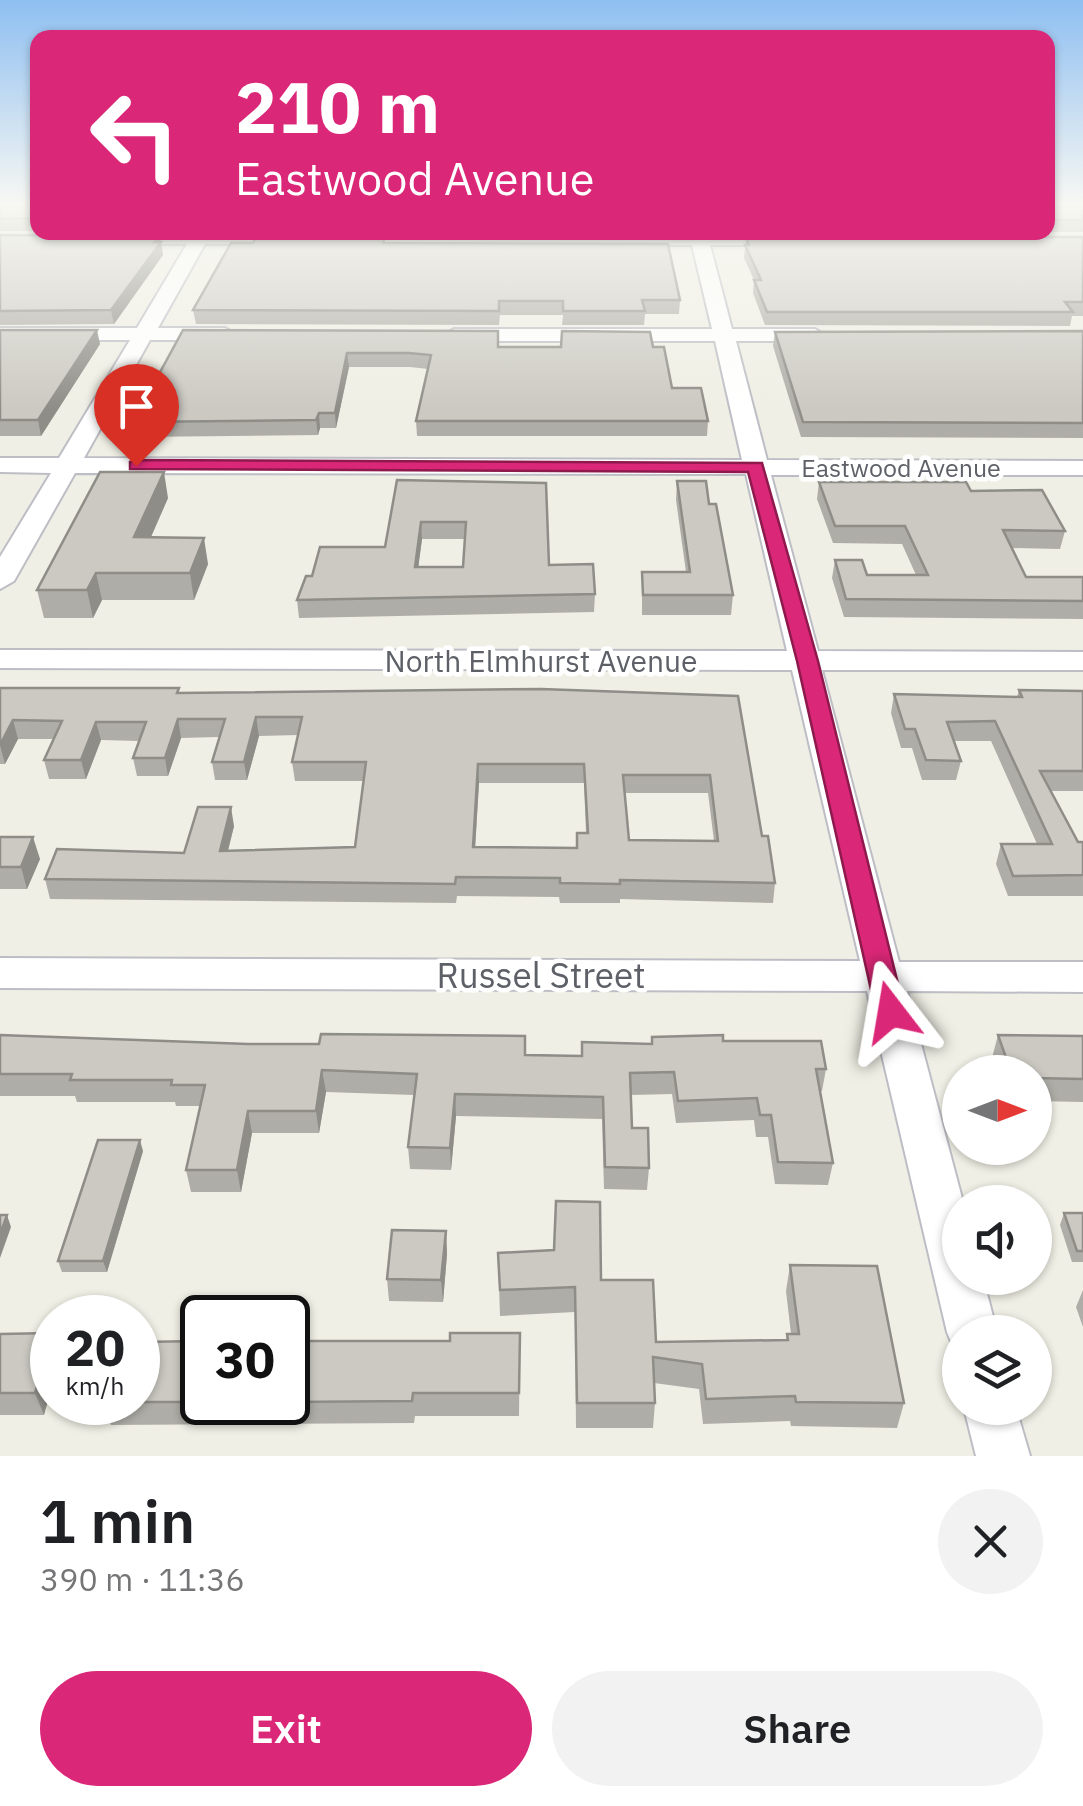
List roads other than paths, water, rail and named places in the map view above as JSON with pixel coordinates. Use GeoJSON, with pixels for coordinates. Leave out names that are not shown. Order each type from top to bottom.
{"type":"FeatureCollection","features":[{"type":"Feature","properties":{"kind":"street"},"geometry":{"type":"LineString","coordinates":[[0,581],[181,273]]}},
{"type":"Feature","properties":{"kind":"street"},"geometry":{"type":"LineString","coordinates":[[708,273],[968,1315]]}},
{"type":"Feature","properties":{"kind":"street"},"geometry":{"type":"LineString","coordinates":[[0,334],[246,334]]}},
{"type":"Feature","properties":{"kind":"street"},"geometry":{"type":"LineString","coordinates":[[425,334],[843,336]]}},
{"type":"Feature","properties":{"kind":"street","name":"Eastwood Avenue"},"geometry":{"type":"LineString","coordinates":[[0,465],[1083,468]]}},
{"type":"Feature","properties":{"kind":"street","name":"North Elmhurst Avenue"},"geometry":{"type":"LineString","coordinates":[[0,659],[1083,661]]}},
{"type":"Feature","properties":{"kind":"street","name":"Russel Street"},"geometry":{"type":"LineString","coordinates":[[0,973],[1083,977]]}},
{"type":"Feature","properties":{"kind":"street"},"geometry":{"type":"LineString","coordinates":[[995,1425],[1003,1456]]}}]}
